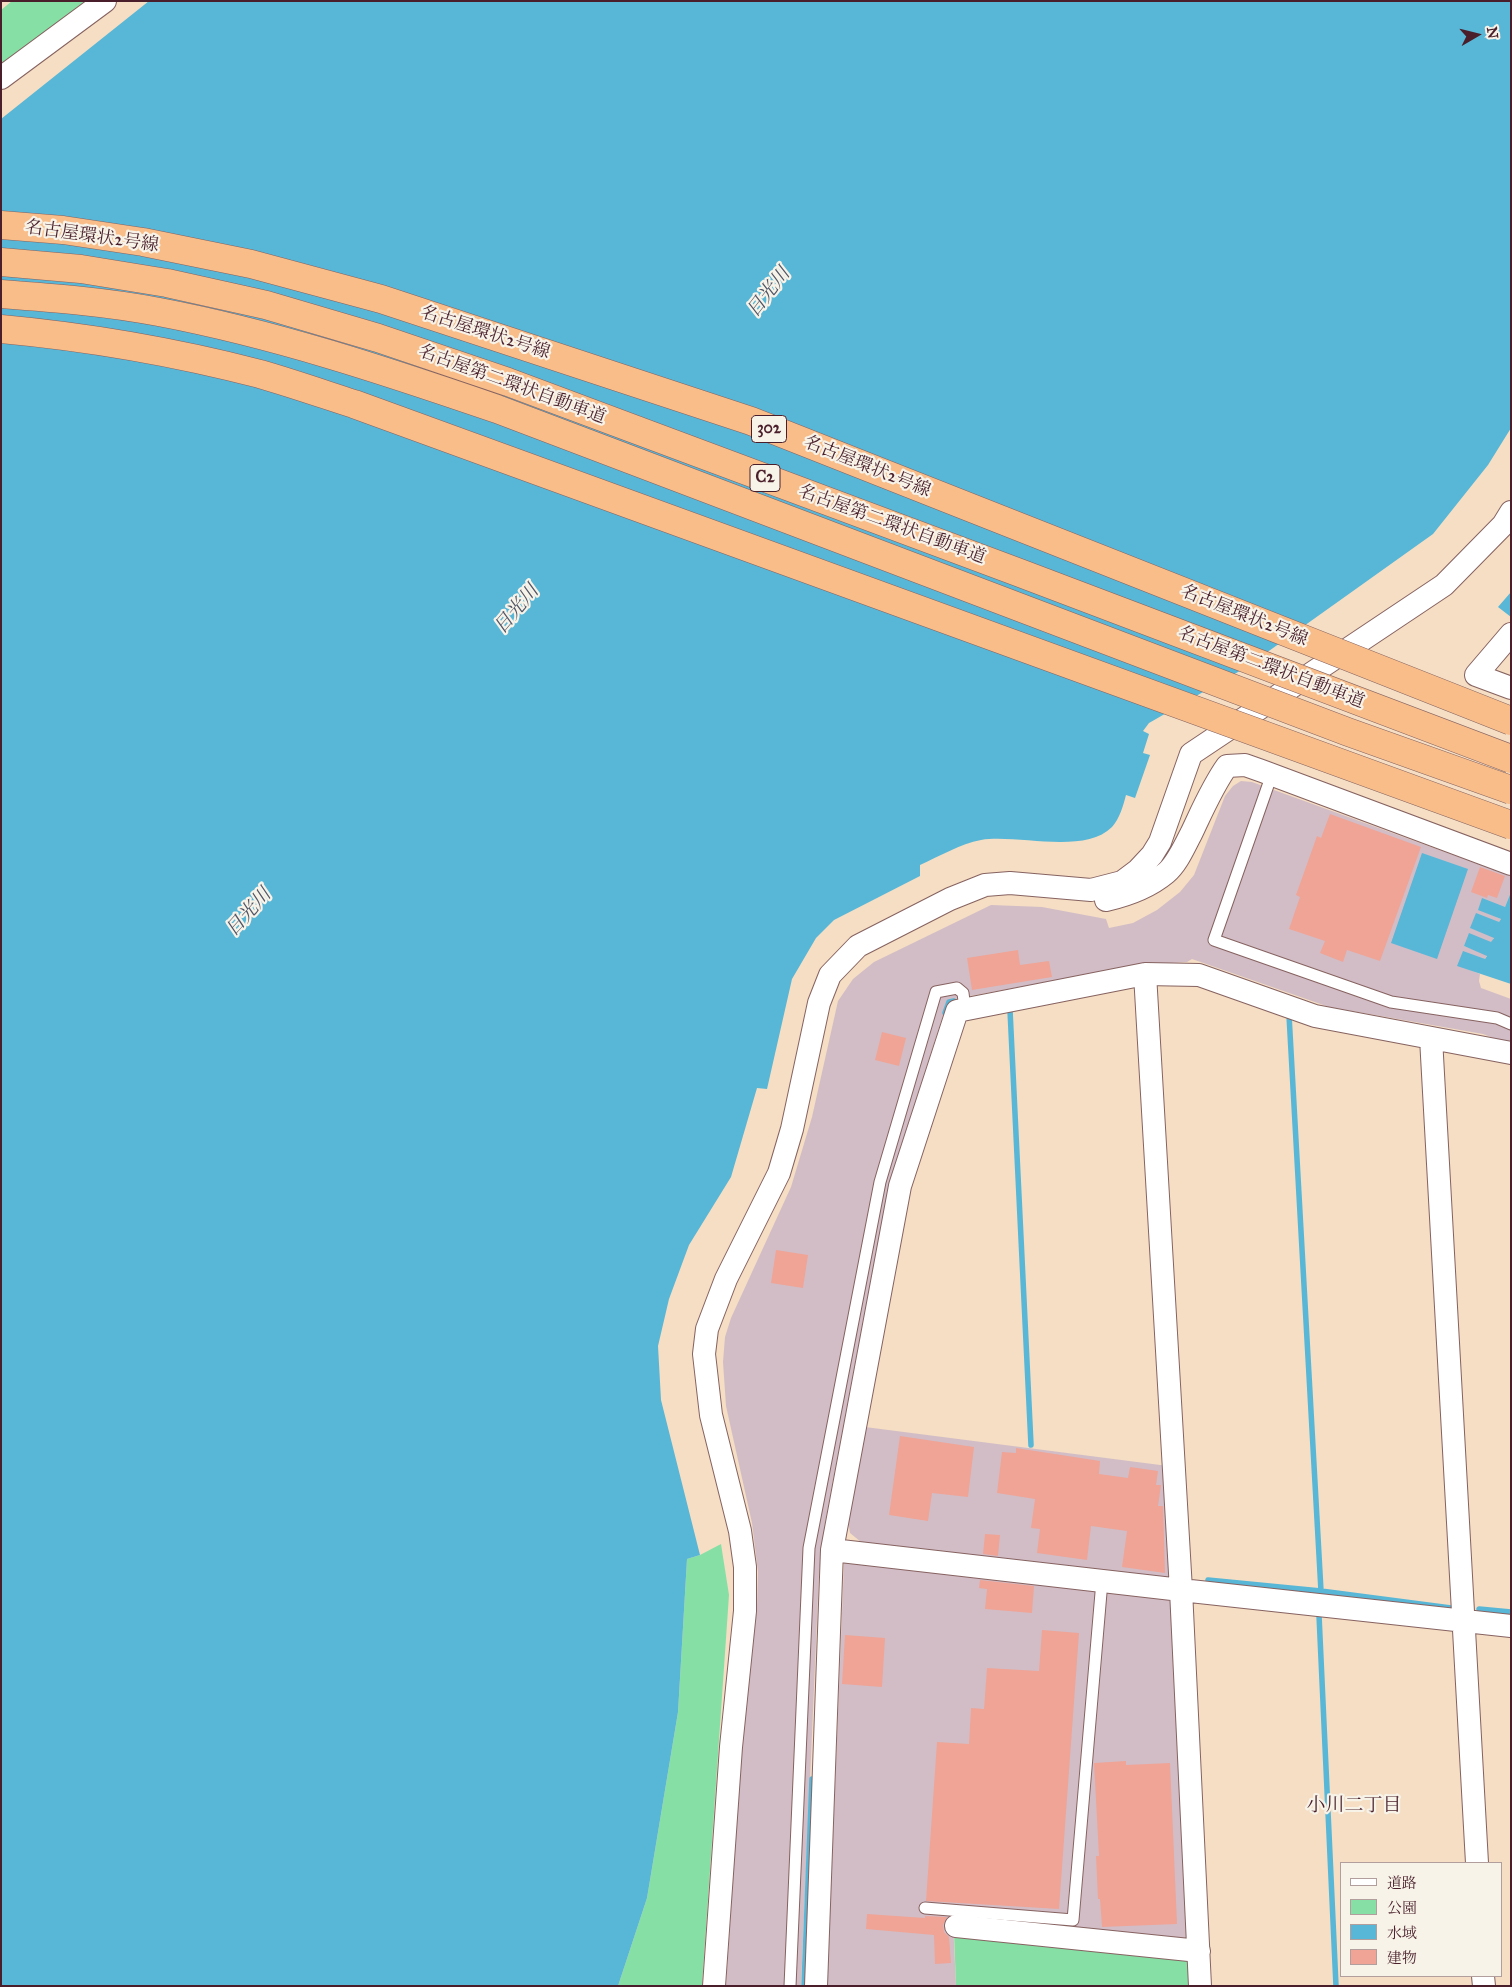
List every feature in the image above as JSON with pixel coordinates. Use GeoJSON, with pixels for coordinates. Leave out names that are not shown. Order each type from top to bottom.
{"type":"FeatureCollection","features":[{"type":"Feature","properties":{"kind":"highway","name":"名古屋環状2号線"},"geometry":{"type":"LineString","coordinates":[[1,225],[63,230],[143,242],[251,264],[381,299],[751,421],[1511,721]]}},
{"type":"Feature","properties":{"kind":"highway","name":"名古屋第二環状自動車道"},"geometry":{"type":"LineString","coordinates":[[1,262],[81,269],[167,283],[266,305],[378,338],[518,385],[1511,759]]}},
{"type":"Feature","properties":{"kind":"highway","name":"名古屋第二環状自動車道"},"geometry":{"type":"LineString","coordinates":[[1,294],[77,300],[159,312],[262,335],[368,364],[497,409],[1339,729],[1511,790]]}},
{"type":"Feature","properties":{"kind":"highway"},"geometry":{"type":"LineString","coordinates":[[1,329],[72,336],[166,353],[260,375],[354,404],[1511,825]]}},
{"type":"Feature","properties":{"kind":"street"},"geometry":{"type":"LineString","coordinates":[[1,78],[105,1]]}},
{"type":"Feature","properties":{"kind":"street"},"geometry":{"type":"LineString","coordinates":[[714,1986],[730,1747],[745,1611],[745,1567],[740,1531],[711,1415],[704,1354],[707,1329],[726,1279],[779,1173],[792,1129],[819,1003],[830,975],[858,946],[950,899],[985,885],[1010,883],[1091,890],[1122,882],[1138,870],[1152,855],[1160,842],[1191,754],[1444,585],[1503,525],[1511,512]]}},
{"type":"Feature","properties":{"kind":"street"},"geometry":{"type":"LineString","coordinates":[[1511,634],[1476,675],[1511,688]]}},
{"type":"Feature","properties":{"kind":"street"},"geometry":{"type":"LineString","coordinates":[[1071,889],[1105,900],[1126,895],[1149,885],[1167,872],[1182,852],[1218,778],[1227,766],[1245,765],[1272,774],[1511,864]]}},
{"type":"Feature","properties":{"kind":"street"},"geometry":{"type":"LineString","coordinates":[[1145,974],[1180,1590],[1200,1986]]}},
{"type":"Feature","properties":{"kind":"street"},"geometry":{"type":"LineString","coordinates":[[816,1986],[832,1550],[900,1186],[957,1011],[1145,974],[1199,975],[1315,1016],[1511,1053]]}},
{"type":"Feature","properties":{"kind":"street"},"geometry":{"type":"LineString","coordinates":[[1431,1038],[1477,1862]]}},
{"type":"Feature","properties":{"kind":"street"},"geometry":{"type":"LineString","coordinates":[[832,1550],[1511,1626]]}},
{"type":"Feature","properties":{"kind":"street"},"geometry":{"type":"LineString","coordinates":[[956,1926],[1199,1951]]}},
{"type":"Feature","properties":{"kind":"lane"},"geometry":{"type":"LineString","coordinates":[[1272,774],[1214,940],[1392,1002],[1497,1018],[1511,1024]]}},
{"type":"Feature","properties":{"kind":"lane"},"geometry":{"type":"LineString","coordinates":[[790,1986],[809,1548],[880,1182],[936,992],[957,988],[962,993],[965,1009]]}},
{"type":"Feature","properties":{"kind":"lane"},"geometry":{"type":"LineString","coordinates":[[809,1548],[832,1550]]}},
{"type":"Feature","properties":{"kind":"lane"},"geometry":{"type":"LineString","coordinates":[[925,1908],[1073,1920],[1102,1581]]}},
{"type":"Feature","properties":{"kind":"shaded area"},"geometry":{"type":"Polygon","coordinates":[[[1241,781],[1252,782],[1511,876],[1511,892],[1505,907],[1478,909],[1501,919],[1499,922],[1471,928],[1494,937],[1492,942],[1464,946],[1487,955],[1485,959],[1458,965],[1480,974],[1481,988],[1511,999],[1511,1045],[1483,1034],[1329,1007],[1192,959],[1187,962],[1140,965],[948,1000],[889,1183],[825,1523],[819,1574],[801,1986],[726,1986],[742,1743],[757,1606],[758,1572],[752,1523],[726,1406],[723,1362],[725,1337],[731,1318],[791,1187],[812,1117],[838,1001],[853,979],[874,962],[991,905],[1042,907],[1106,919],[1109,928],[1133,923],[1157,910],[1180,892],[1194,875],[1225,796],[1233,786],[1241,781]]]}},
{"type":"Feature","properties":{"kind":"shaded area"},"geometry":{"type":"Polygon","coordinates":[[[865,1427],[1168,1466],[1170,1579],[861,1542],[850,1533],[848,1521],[865,1427]]]}},
{"type":"Feature","properties":{"kind":"shaded area"},"geometry":{"type":"Polygon","coordinates":[[[844,1563],[1175,1597],[1192,1942],[953,1921],[956,1986],[827,1986],[844,1563]]]}},
{"type":"Feature","properties":{"kind":"green space"},"geometry":{"type":"Polygon","coordinates":[[[12,1],[92,1],[1,66],[1,10],[12,1]]]}},
{"type":"Feature","properties":{"kind":"green space"},"geometry":{"type":"Polygon","coordinates":[[[721,1544],[729,1595],[702,1986],[618,1986],[647,1898],[678,1712],[687,1559],[700,1555],[721,1544]]]}},
{"type":"Feature","properties":{"kind":"green space"},"geometry":{"type":"Polygon","coordinates":[[[954,1933],[1187,1957],[1194,1986],[956,1986],[954,1933]]]}},
{"type":"Feature","properties":{"kind":"water","name":"日光川"},"geometry":{"type":"Polygon","coordinates":[[[149,1],[1511,1],[1511,428],[1488,465],[1433,534],[1245,668],[1149,723],[1143,731],[1149,734],[1143,753],[1150,755],[1135,798],[1126,795],[1119,816],[1112,827],[1100,835],[1085,840],[1050,842],[1013,839],[981,840],[965,844],[943,854],[920,865],[920,876],[834,920],[816,938],[792,979],[767,1089],[757,1088],[731,1177],[689,1245],[669,1299],[658,1346],[661,1400],[700,1555],[687,1559],[678,1712],[647,1898],[618,1986],[1,1986],[1,119],[149,1]]]}},
{"type":"Feature","properties":{"kind":"water"},"geometry":{"type":"Polygon","coordinates":[[[1511,592],[1511,617],[1498,607],[1511,592]]]}},
{"type":"Feature","properties":{"kind":"water"},"geometry":{"type":"Polygon","coordinates":[[[1422,853],[1468,869],[1437,959],[1391,943],[1422,853]]]}},
{"type":"Feature","properties":{"kind":"water"},"geometry":{"type":"Polygon","coordinates":[[[1511,892],[1511,984],[1457,966],[1463,951],[1485,959],[1487,956],[1464,946],[1469,933],[1491,942],[1494,938],[1470,928],[1476,913],[1499,922],[1501,919],[1478,910],[1482,898],[1505,907],[1511,892]]]}},
{"type":"Feature","properties":{"kind":"building"},"geometry":{"type":"Polygon","coordinates":[[[1330,814],[1421,847],[1380,961],[1347,950],[1343,962],[1320,953],[1325,941],[1289,929],[1300,897],[1296,895],[1317,836],[1321,838],[1330,814]]]}},
{"type":"Feature","properties":{"kind":"building"},"geometry":{"type":"Polygon","coordinates":[[[1480,867],[1505,876],[1497,898],[1488,895],[1487,898],[1471,892],[1480,867]]]}},
{"type":"Feature","properties":{"kind":"building"},"geometry":{"type":"Polygon","coordinates":[[[1018,950],[1020,965],[1049,961],[1052,977],[972,990],[967,958],[1018,950]]]}},
{"type":"Feature","properties":{"kind":"building"},"geometry":{"type":"Polygon","coordinates":[[[882,1032],[906,1038],[899,1066],[875,1060],[882,1032]]]}},
{"type":"Feature","properties":{"kind":"building"},"geometry":{"type":"Polygon","coordinates":[[[776,1250],[808,1255],[803,1288],[771,1283],[776,1250]]]}},
{"type":"Feature","properties":{"kind":"building"},"geometry":{"type":"Polygon","coordinates":[[[900,1436],[974,1447],[968,1497],[932,1493],[928,1521],[889,1515],[900,1436]]]}},
{"type":"Feature","properties":{"kind":"building"},"geometry":{"type":"Polygon","coordinates":[[[1016,1448],[1100,1461],[1099,1474],[1128,1478],[1130,1467],[1158,1471],[1156,1485],[1161,1485],[1158,1506],[1163,1506],[1165,1573],[1122,1567],[1127,1531],[1091,1526],[1087,1560],[1037,1553],[1040,1529],[1031,1528],[1035,1499],[997,1493],[1002,1452],[1016,1453],[1016,1448]]]}},
{"type":"Feature","properties":{"kind":"building"},"geometry":{"type":"Polygon","coordinates":[[[985,1534],[1000,1535],[998,1556],[983,1554],[985,1534]]]}},
{"type":"Feature","properties":{"kind":"building"},"geometry":{"type":"Polygon","coordinates":[[[980,1580],[1034,1586],[1032,1613],[985,1609],[987,1589],[979,1588],[980,1580]]]}},
{"type":"Feature","properties":{"kind":"building"},"geometry":{"type":"Polygon","coordinates":[[[1042,1630],[1079,1633],[1059,1909],[926,1901],[937,1742],[969,1744],[971,1708],[984,1709],[987,1668],[1039,1671],[1042,1630]]]}},
{"type":"Feature","properties":{"kind":"building"},"geometry":{"type":"Polygon","coordinates":[[[845,1635],[885,1638],[882,1687],[842,1684],[845,1635]]]}},
{"type":"Feature","properties":{"kind":"building"},"geometry":{"type":"Polygon","coordinates":[[[1126,1761],[1126,1765],[1170,1763],[1177,1924],[1102,1927],[1100,1899],[1098,1899],[1096,1856],[1099,1856],[1094,1763],[1126,1761]]]}},
{"type":"Feature","properties":{"kind":"building"},"geometry":{"type":"Polygon","coordinates":[[[867,1914],[925,1918],[925,1916],[947,1917],[943,1925],[944,1932],[949,1937],[951,1963],[935,1964],[934,1935],[866,1929],[867,1914]]]}},
{"type":"Feature","properties":{"kind":"waterway"},"geometry":{"type":"LineString","coordinates":[[945,1013],[949,1002],[954,1001]]}},
{"type":"Feature","properties":{"kind":"waterway"},"geometry":{"type":"LineString","coordinates":[[1010,1010],[1031,1445]]}},
{"type":"Feature","properties":{"kind":"waterway"},"geometry":{"type":"LineString","coordinates":[[1289,1015],[1321,1591]]}},
{"type":"Feature","properties":{"kind":"waterway"},"geometry":{"type":"LineString","coordinates":[[1208,1580],[1321,1591],[1451,1608]]}},
{"type":"Feature","properties":{"kind":"waterway"},"geometry":{"type":"LineString","coordinates":[[1479,1609],[1511,1612]]}},
{"type":"Feature","properties":{"kind":"waterway"},"geometry":{"type":"LineString","coordinates":[[1319,1615],[1336,1986]]}},
{"type":"Feature","properties":{"kind":"waterway"},"geometry":{"type":"LineString","coordinates":[[804,1986],[812,1779]]}},
{"type":"Feature","properties":{"kind":"district","name":"小川二丁目"},"geometry":{"type":"Point","coordinates":[1354,1806]}}]}
